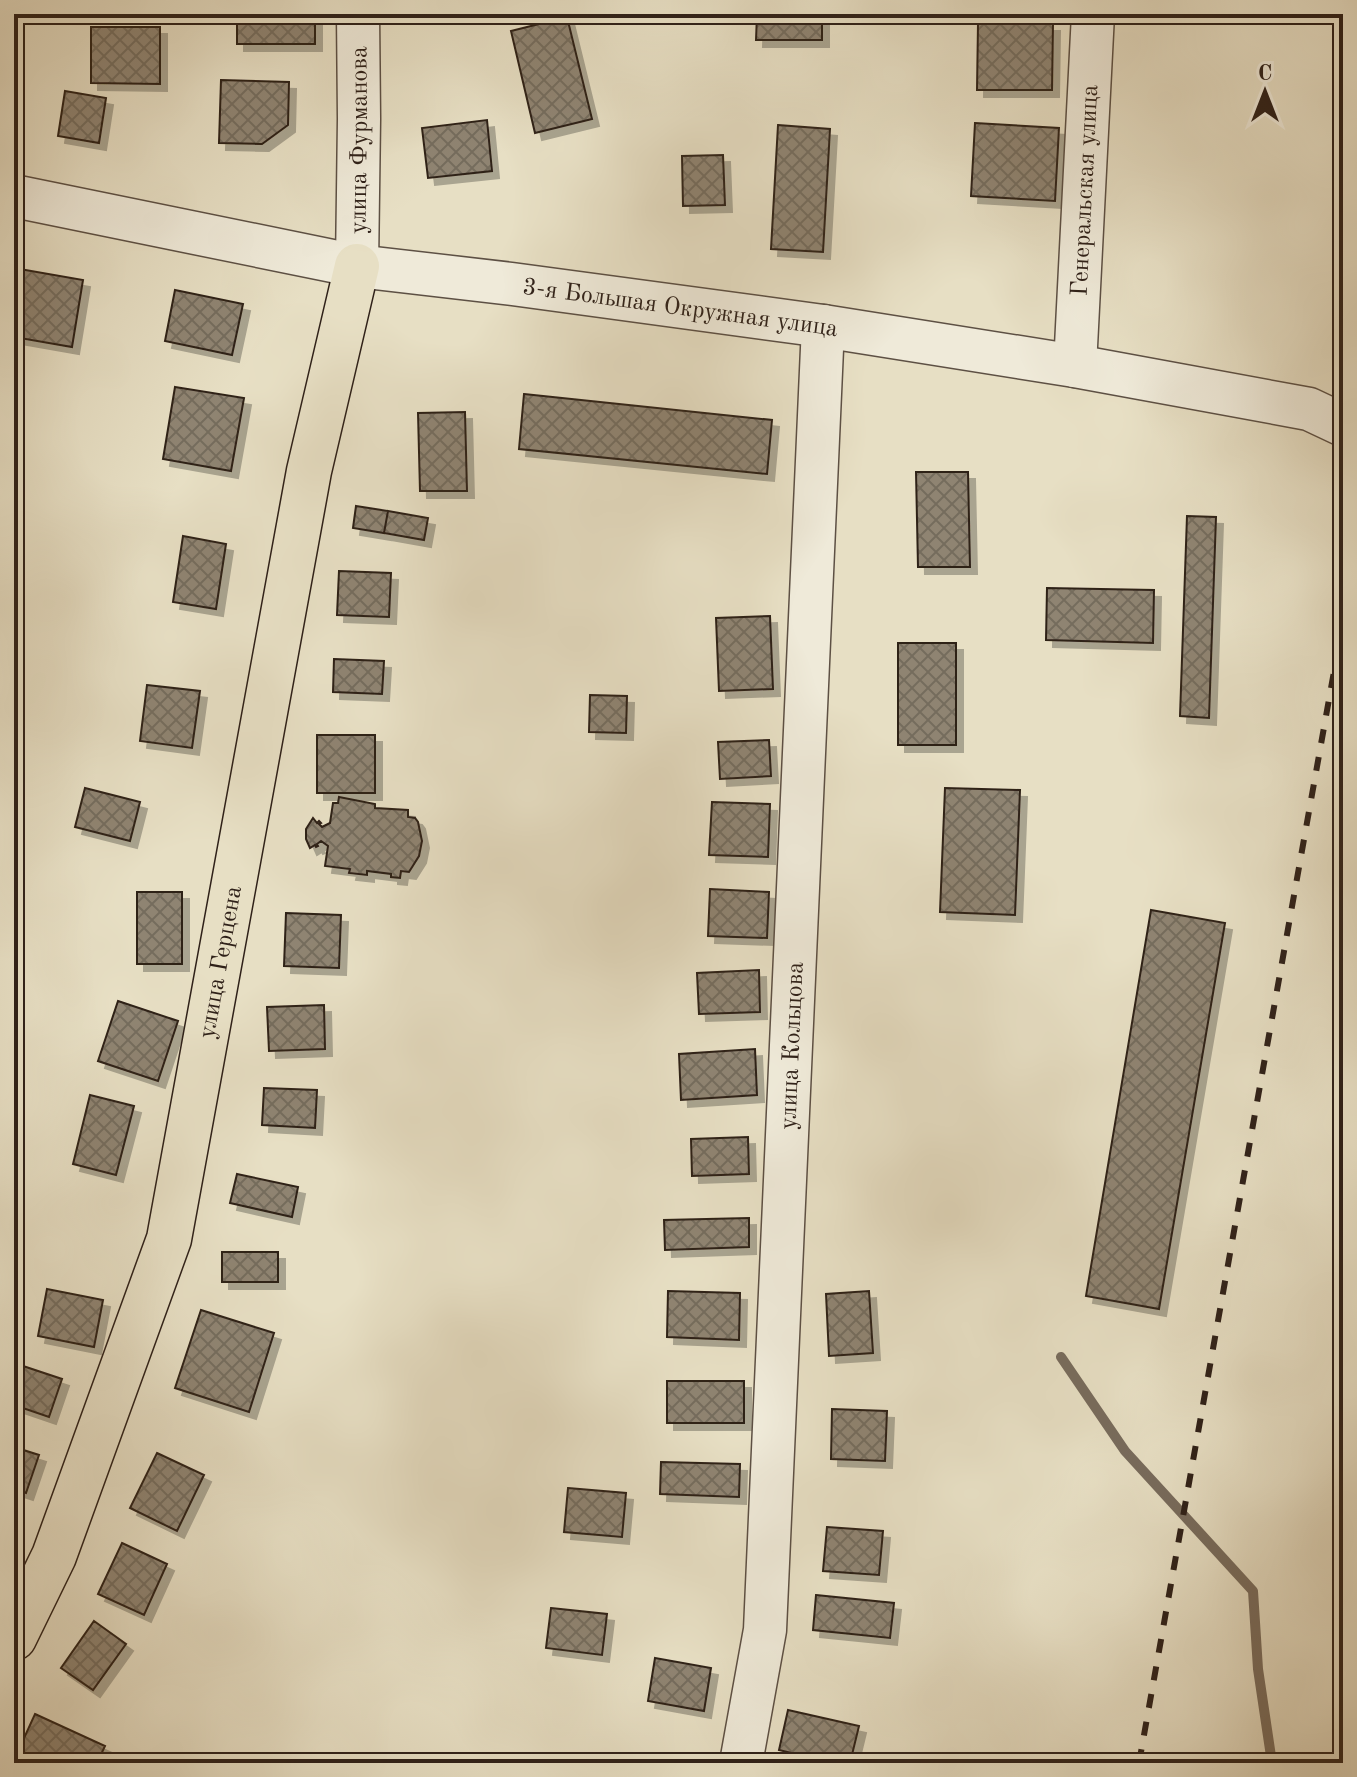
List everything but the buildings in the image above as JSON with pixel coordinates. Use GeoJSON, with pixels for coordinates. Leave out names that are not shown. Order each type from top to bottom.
{"type":"FeatureCollection","features":[{"type":"Feature","properties":{"kind":"main road","name":"улица Герцена"},"geometry":{"type":"LineString","coordinates":[[14,1638],[54,1556],[169,1239],[309,471],[357,266]]}},
{"type":"Feature","properties":{"kind":"street","name":"улица Фурманова"},"geometry":{"type":"LineString","coordinates":[[357,266],[358,14]]}},
{"type":"Feature","properties":{"kind":"street","name":"Генеральская улица"},"geometry":{"type":"LineString","coordinates":[[1075,366],[1093,14]]}},
{"type":"Feature","properties":{"kind":"street","name":"3-я Большая Окружная улица"},"geometry":{"type":"LineString","coordinates":[[14,196],[357,266],[823,326],[1075,366],[1326,417]]}},
{"type":"Feature","properties":{"kind":"street","name":"улица Кольцова"},"geometry":{"type":"LineString","coordinates":[[741,1763],[765,1630],[823,326]]}},
{"type":"Feature","properties":{"kind":"waterway"},"geometry":{"type":"LineString","coordinates":[[1061,1357],[1125,1451],[1253,1591],[1258,1669],[1272,1763]]}},
{"type":"Feature","properties":{"kind":"railway"},"geometry":{"type":"LineString","coordinates":[[1139,1763],[1343,621]]}}]}
